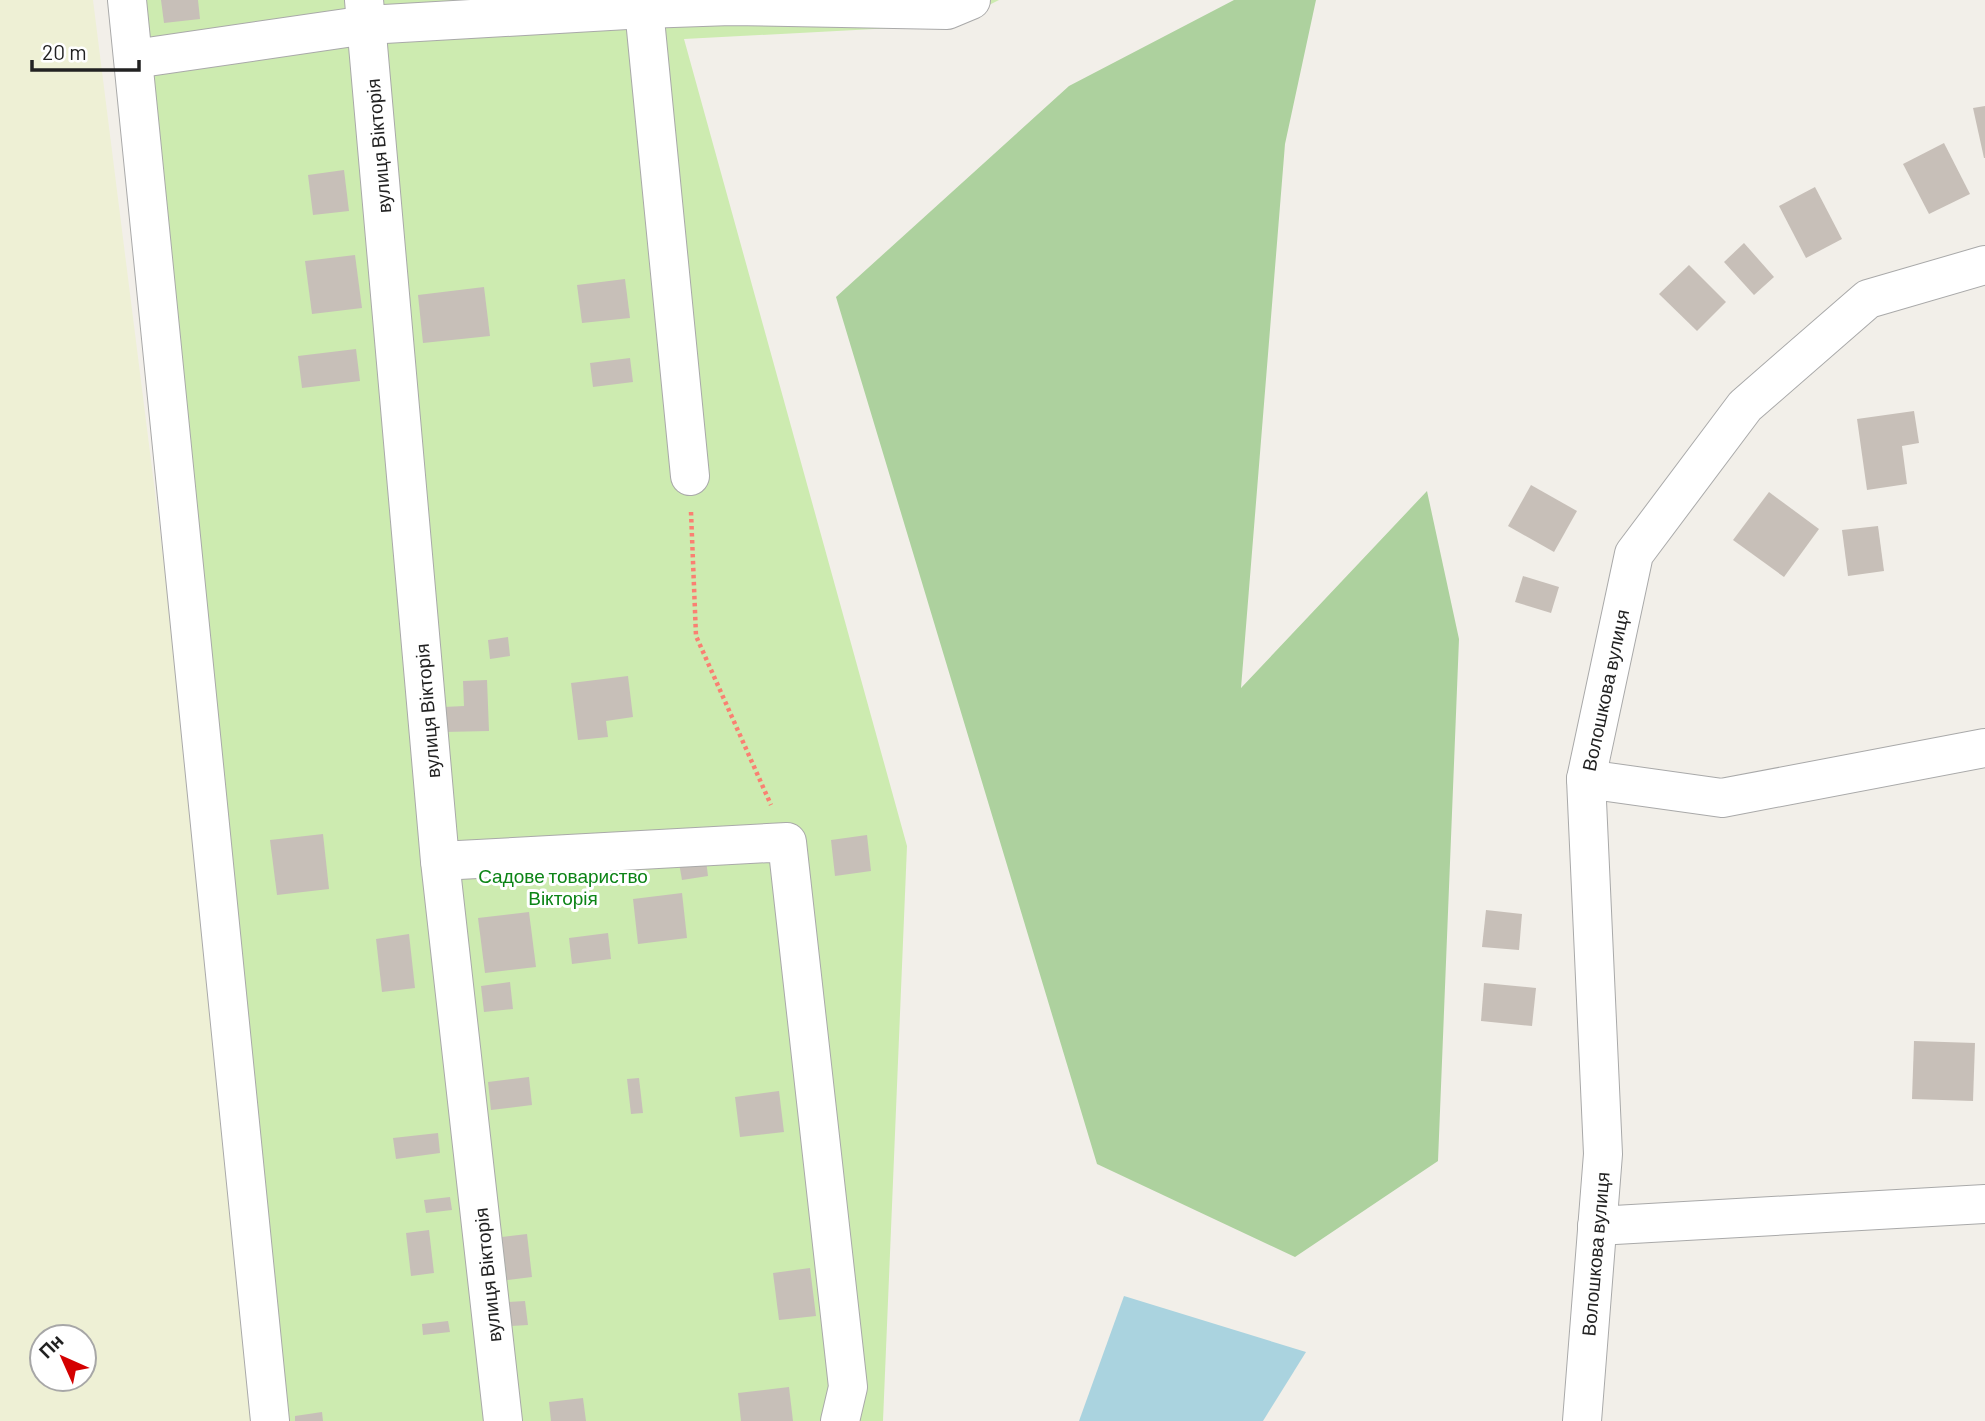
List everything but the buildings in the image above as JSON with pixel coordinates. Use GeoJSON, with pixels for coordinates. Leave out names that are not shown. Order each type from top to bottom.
{"type":"FeatureCollection","features":[{"type":"Feature","properties":{"kind":"street"},"geometry":{"type":"LineString","coordinates":[[127,0],[270,1421]]}},
{"type":"Feature","properties":{"kind":"street"},"geometry":{"type":"LineString","coordinates":[[134,59],[366,13],[645,9],[730,3],[947,10],[971,0]]}},
{"type":"Feature","properties":{"kind":"street"},"geometry":{"type":"LineString","coordinates":[[645,9],[690,476]]}},
{"type":"Feature","properties":{"kind":"street","name":"вулиця Вікторія"},"geometry":{"type":"LineString","coordinates":[[366,13],[440,861],[503,1421]]}},
{"type":"Feature","properties":{"kind":"street","name":"Волошкова вулиця"},"geometry":{"type":"LineString","coordinates":[[1582,1421],[1603,1154],[1586,779],[1634,554],[1745,406],[1868,299],[1985,265]]}},
{"type":"Feature","properties":{"kind":"street"},"geometry":{"type":"LineString","coordinates":[[1586,779],[1722,798],[1985,748]]}},
{"type":"Feature","properties":{"kind":"street"},"geometry":{"type":"LineString","coordinates":[[440,861],[788,842],[848,1387],[840,1421]]}},
{"type":"Feature","properties":{"kind":"street"},"geometry":{"type":"LineString","coordinates":[[1597,1226],[1985,1204]]}},
{"type":"Feature","properties":{"kind":"path"},"geometry":{"type":"LineString","coordinates":[[690,476],[696,636],[788,842]]}},
{"type":"Feature","properties":{"kind":"green space"},"geometry":{"type":"Polygon","coordinates":[[[0,0],[93,0],[272,1421],[0,1421],[0,0]]]}},
{"type":"Feature","properties":{"kind":"green space","name":"Садове товариство Вікторія"},"geometry":{"type":"Polygon","coordinates":[[[115,0],[999,0],[949,25],[684,39],[907,846],[883,1421],[281,1421],[115,0]]]}},
{"type":"Feature","properties":{"kind":"green space"},"geometry":{"type":"Polygon","coordinates":[[[1234,0],[1316,0],[1285,144],[1241,688],[1427,491],[1459,639],[1438,1161],[1295,1257],[1097,1164],[836,297],[1069,86],[1234,0]]]}},
{"type":"Feature","properties":{"kind":"water"},"geometry":{"type":"Polygon","coordinates":[[[1124,1296],[1306,1352],[1263,1421],[1079,1421],[1124,1296]]]}}]}
